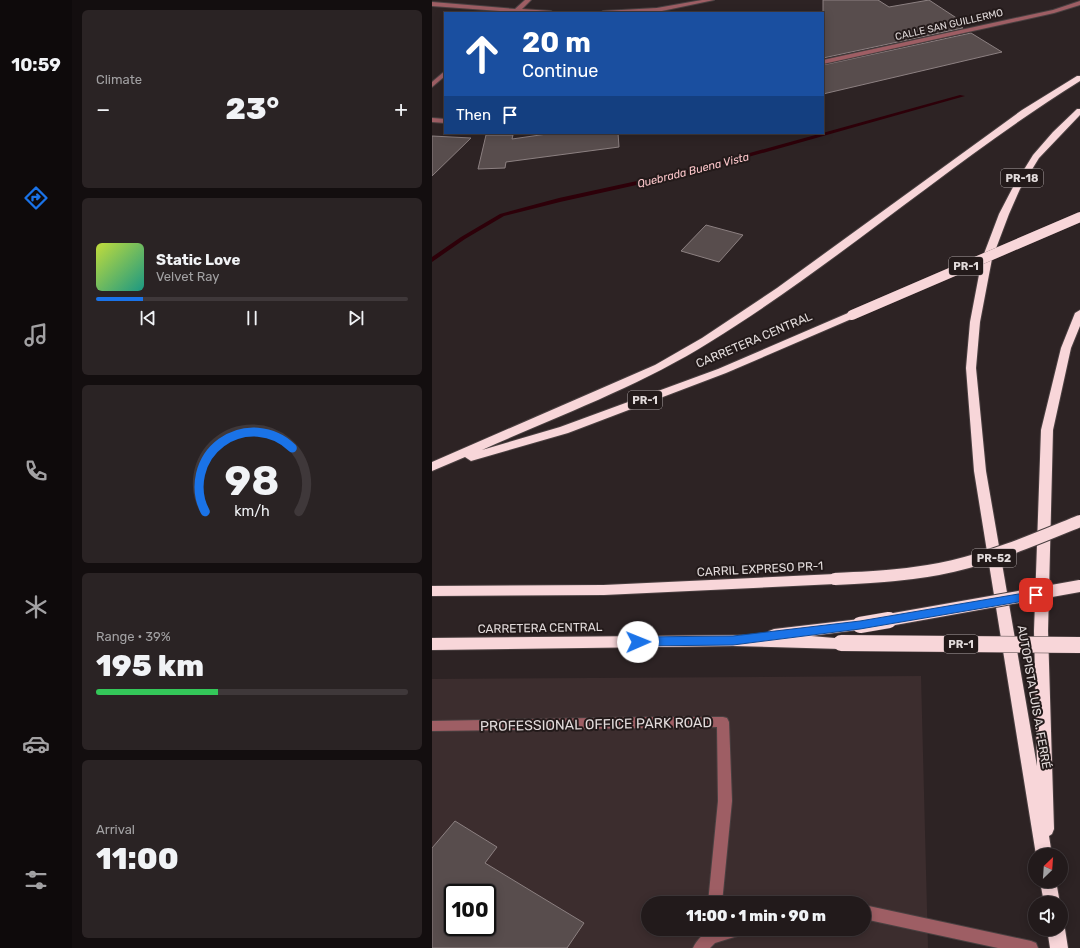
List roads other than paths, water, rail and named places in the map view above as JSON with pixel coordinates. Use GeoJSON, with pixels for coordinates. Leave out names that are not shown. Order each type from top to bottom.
{"type":"FeatureCollection","features":[{"type":"Feature","properties":{"kind":"highway"},"geometry":{"type":"LineString","coordinates":[[432,467],[659,367],[706,340],[799,277],[1025,112],[1080,78]]}},
{"type":"Feature","properties":{"kind":"highway","name":"PR-18"},"geometry":{"type":"LineString","coordinates":[[987,259],[1016,189],[1036,157],[1056,134],[1080,111]]}},
{"type":"Feature","properties":{"kind":"highway","name":"CARRETERA CENTRAL"},"geometry":{"type":"LineString","coordinates":[[432,467],[564,430],[722,371],[1080,217]]}},
{"type":"Feature","properties":{"kind":"highway","name":"AUTOPISTA LUIS A. FERRÉ"},"geometry":{"type":"LineString","coordinates":[[987,259],[975,322],[971,368],[980,471],[1045,848]]}},
{"type":"Feature","properties":{"kind":"highway"},"geometry":{"type":"LineString","coordinates":[[1046,848],[1041,631],[1045,475],[1048,430],[1057,388],[1066,348],[1080,314]]}},
{"type":"Feature","properties":{"kind":"highway","name":"CARRIL EXPRESO PR-1"},"geometry":{"type":"LineString","coordinates":[[432,591],[604,590],[737,586],[889,576],[933,570],[966,563],[1015,548],[1080,520]]}},
{"type":"Feature","properties":{"kind":"highway"},"geometry":{"type":"LineString","coordinates":[[733,640],[860,625],[1065,590],[1080,586]]}},
{"type":"Feature","properties":{"kind":"highway","name":"CARRETERA CENTRAL"},"geometry":{"type":"LineString","coordinates":[[432,644],[733,640],[841,643],[1080,645]]}},
{"type":"Feature","properties":{"kind":"highway"},"geometry":{"type":"LineString","coordinates":[[1057,936],[1059,948]]}},
{"type":"Feature","properties":{"kind":"street"},"geometry":{"type":"LineString","coordinates":[[432,4],[515,12],[528,0]]}},
{"type":"Feature","properties":{"kind":"street"},"geometry":{"type":"LineString","coordinates":[[620,12],[657,10],[711,0]]}},
{"type":"Feature","properties":{"kind":"street","name":"CALLE SAN GUILLERMO"},"geometry":{"type":"LineString","coordinates":[[824,62],[1054,11],[1080,3]]}},
{"type":"Feature","properties":{"kind":"street"},"geometry":{"type":"LineString","coordinates":[[432,85],[444,74]]}},
{"type":"Feature","properties":{"kind":"street"},"geometry":{"type":"LineString","coordinates":[[432,120],[444,121]]}},
{"type":"Feature","properties":{"kind":"street","name":"PROFESSIONAL OFFICE PARK ROAD"},"geometry":{"type":"LineString","coordinates":[[432,726],[723,722],[725,801],[716,896]]}},
{"type":"Feature","properties":{"kind":"street"},"geometry":{"type":"LineString","coordinates":[[871,914],[1031,948]]}},
{"type":"Feature","properties":{"kind":"street"},"geometry":{"type":"LineString","coordinates":[[700,948],[710,936]]}},
{"type":"Feature","properties":{"kind":"waterway","name":"Quebrada Buena Vista"},"geometry":{"type":"LineString","coordinates":[[432,260],[463,238],[502,215],[559,200],[693,171],[962,96]]}}]}
